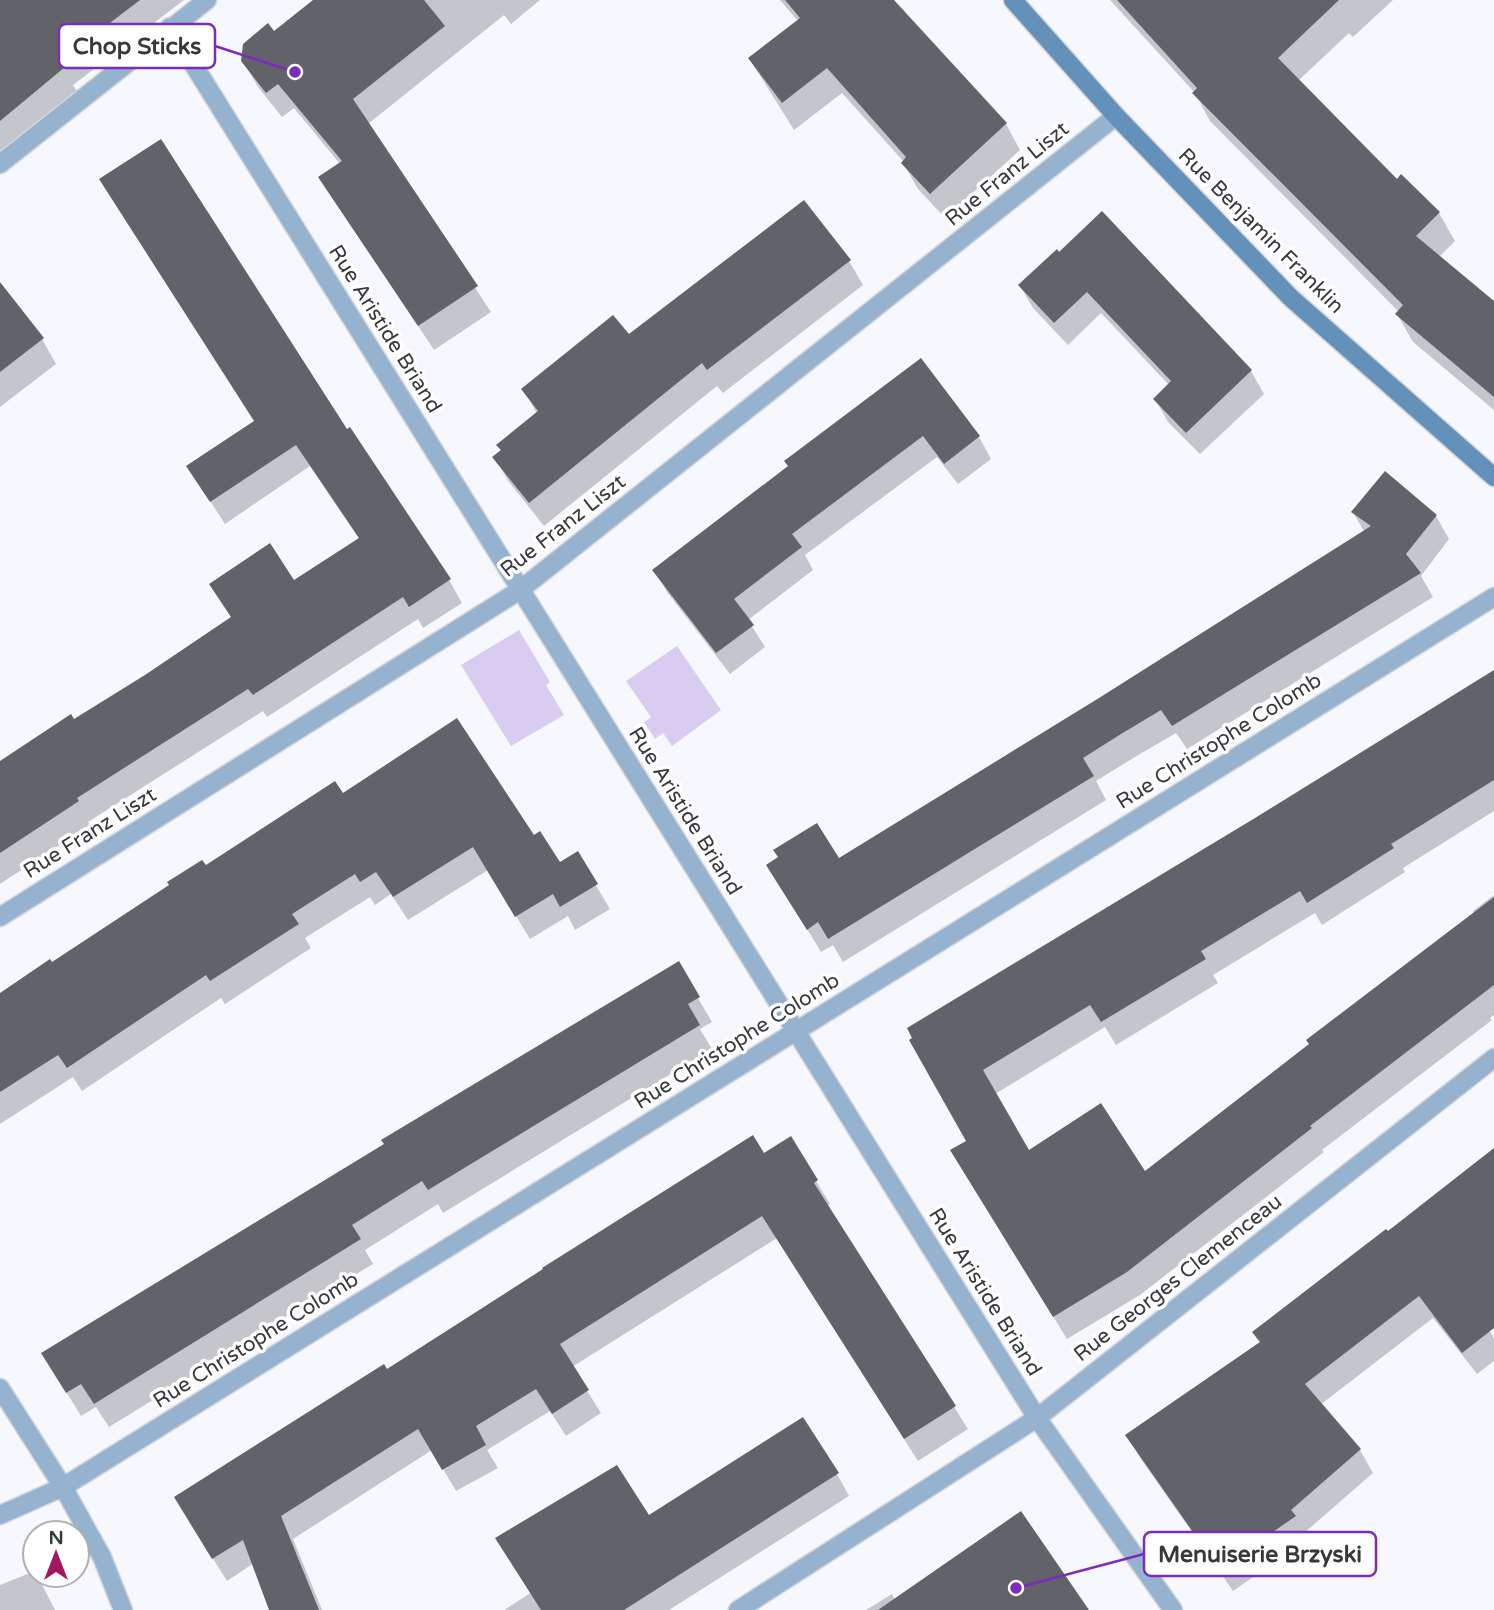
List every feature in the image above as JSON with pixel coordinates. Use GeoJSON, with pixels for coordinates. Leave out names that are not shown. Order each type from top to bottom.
{"type":"FeatureCollection","features":[{"type":"Feature","properties":{"kind":"street"},"geometry":{"type":"LineString","coordinates":[[0,164],[207,0]]}},
{"type":"Feature","properties":{"kind":"street","name":"Rue Benjamin Franklin"},"geometry":{"type":"LineString","coordinates":[[1013,0],[1116,116],[1291,298],[1494,477]]}},
{"type":"Feature","properties":{"kind":"street","name":"Rue Aristide Briand"},"geometry":{"type":"LineString","coordinates":[[170,27],[1037,1418],[1173,1610]]}},
{"type":"Feature","properties":{"kind":"street","name":"Rue Franz Liszt"},"geometry":{"type":"LineString","coordinates":[[0,917],[520,590],[1116,116]]}},
{"type":"Feature","properties":{"kind":"street","name":"Rue Christophe Colomb"},"geometry":{"type":"LineString","coordinates":[[0,1515],[63,1487],[1494,597]]}},
{"type":"Feature","properties":{"kind":"street","name":"Rue Georges Clemenceau"},"geometry":{"type":"LineString","coordinates":[[738,1610],[1037,1418],[1494,1058]]}},
{"type":"Feature","properties":{"kind":"street"},"geometry":{"type":"LineString","coordinates":[[0,1388],[63,1487],[102,1556],[123,1610]]}},
{"type":"Feature","properties":{"kind":"shaded area"},"geometry":{"type":"Polygon","coordinates":[[[519,630],[550,682],[546,685],[564,715],[511,746],[461,665],[519,630]]]}},
{"type":"Feature","properties":{"kind":"shaded area"},"geometry":{"type":"Polygon","coordinates":[[[677,646],[721,710],[672,746],[663,733],[655,739],[644,722],[651,717],[626,681],[677,646]]]}},
{"type":"Feature","properties":{"kind":"building"},"geometry":{"type":"Polygon","coordinates":[[[0,0],[140,0],[60,61],[65,67],[0,121],[0,0]]]}},
{"type":"Feature","properties":{"kind":"building"},"geometry":{"type":"Polygon","coordinates":[[[313,0],[424,0],[445,26],[353,99],[478,286],[418,326],[318,177],[342,161],[278,84],[266,93],[241,61],[243,44],[268,23],[274,31],[313,0]]]}},
{"type":"Feature","properties":{"kind":"building"},"geometry":{"type":"Polygon","coordinates":[[[785,0],[894,0],[1007,123],[930,194],[901,163],[906,157],[827,68],[782,103],[748,58],[800,18],[785,0]]]}},
{"type":"Feature","properties":{"kind":"building"},"geometry":{"type":"Polygon","coordinates":[[[1117,0],[1339,0],[1278,58],[1397,179],[1401,174],[1440,212],[1416,236],[1494,301],[1494,397],[1395,314],[1403,305],[1192,93],[1197,88],[1117,0]]]}},
{"type":"Feature","properties":{"kind":"building"},"geometry":{"type":"Polygon","coordinates":[[[161,139],[347,429],[350,427],[451,579],[409,607],[403,597],[253,695],[248,689],[77,798],[79,801],[0,853],[0,761],[71,714],[74,719],[145,675],[231,617],[209,584],[270,543],[294,580],[359,538],[296,445],[210,502],[186,466],[254,421],[99,179],[161,139]]]}},
{"type":"Feature","properties":{"kind":"building"},"geometry":{"type":"Polygon","coordinates":[[[804,200],[851,260],[707,370],[702,363],[529,503],[492,457],[501,450],[496,445],[538,411],[521,389],[613,315],[629,334],[804,200]]]}},
{"type":"Feature","properties":{"kind":"building"},"geometry":{"type":"Polygon","coordinates":[[[1102,211],[1252,370],[1186,433],[1153,399],[1171,381],[1087,292],[1054,323],[1018,285],[1057,249],[1059,252],[1102,211]]]}},
{"type":"Feature","properties":{"kind":"building"},"geometry":{"type":"Polygon","coordinates":[[[0,282],[44,338],[0,372],[0,282]]]}},
{"type":"Feature","properties":{"kind":"building"},"geometry":{"type":"Polygon","coordinates":[[[921,358],[980,436],[944,464],[923,436],[792,534],[802,547],[734,599],[754,625],[716,653],[652,570],[788,466],[784,461],[921,358]]]}},
{"type":"Feature","properties":{"kind":"building"},"geometry":{"type":"Polygon","coordinates":[[[1385,471],[1437,515],[1406,554],[1421,573],[1172,726],[1161,710],[1121,734],[1083,758],[1094,776],[828,939],[818,922],[807,930],[766,865],[778,857],[773,850],[817,823],[839,858],[1099,698],[1371,526],[1351,512],[1385,471]]]}},
{"type":"Feature","properties":{"kind":"building"},"geometry":{"type":"Polygon","coordinates":[[[1494,670],[1494,780],[1391,844],[1394,848],[1307,903],[1300,891],[1201,951],[1206,959],[1101,1022],[1090,1005],[983,1070],[1029,1150],[1101,1103],[1145,1171],[1309,1044],[1306,1040],[1494,897],[1494,985],[1310,1126],[1312,1128],[1127,1272],[1053,1317],[950,1150],[966,1141],[909,1040],[912,1038],[907,1028],[1494,670]]]}},
{"type":"Feature","properties":{"kind":"building"},"geometry":{"type":"Polygon","coordinates":[[[457,718],[534,835],[540,831],[560,862],[578,851],[598,884],[560,907],[553,894],[515,917],[473,847],[393,897],[376,872],[360,882],[355,874],[292,914],[299,924],[210,981],[206,975],[67,1068],[58,1055],[0,1092],[0,993],[169,885],[167,882],[202,860],[206,865],[335,781],[343,793],[457,718]]]}},
{"type":"Feature","properties":{"kind":"building"},"geometry":{"type":"Polygon","coordinates":[[[679,961],[700,997],[688,1004],[700,1025],[428,1190],[422,1181],[352,1225],[361,1239],[94,1404],[81,1384],[66,1393],[41,1353],[384,1144],[381,1140],[679,961]]]}},
{"type":"Feature","properties":{"kind":"building"},"geometry":{"type":"Polygon","coordinates":[[[753,1135],[764,1153],[791,1136],[818,1180],[814,1183],[956,1406],[904,1439],[762,1216],[560,1344],[589,1390],[552,1414],[536,1389],[476,1426],[486,1445],[442,1470],[418,1429],[281,1516],[319,1610],[269,1610],[243,1540],[212,1559],[174,1497],[384,1364],[387,1369],[753,1135]]]}},
{"type":"Feature","properties":{"kind":"building"},"geometry":{"type":"Polygon","coordinates":[[[1494,1148],[1494,1328],[1462,1353],[1419,1296],[1305,1384],[1361,1449],[1291,1510],[1296,1516],[1219,1569],[1125,1435],[1260,1342],[1252,1332],[1494,1148]]]}},
{"type":"Feature","properties":{"kind":"building"},"geometry":{"type":"Polygon","coordinates":[[[803,1417],[839,1473],[624,1610],[541,1610],[495,1538],[617,1465],[649,1515],[803,1417]]]}},
{"type":"Feature","properties":{"kind":"building"},"geometry":{"type":"Polygon","coordinates":[[[1021,1511],[1089,1610],[878,1610],[1021,1511]]]}},
{"type":"Feature","properties":{"kind":"place","name":"Chop Sticks"},"geometry":{"type":"Point","coordinates":[295,72]}},
{"type":"Feature","properties":{"kind":"place","name":"Menuiserie Brzyski"},"geometry":{"type":"Point","coordinates":[1016,1588]}}]}
